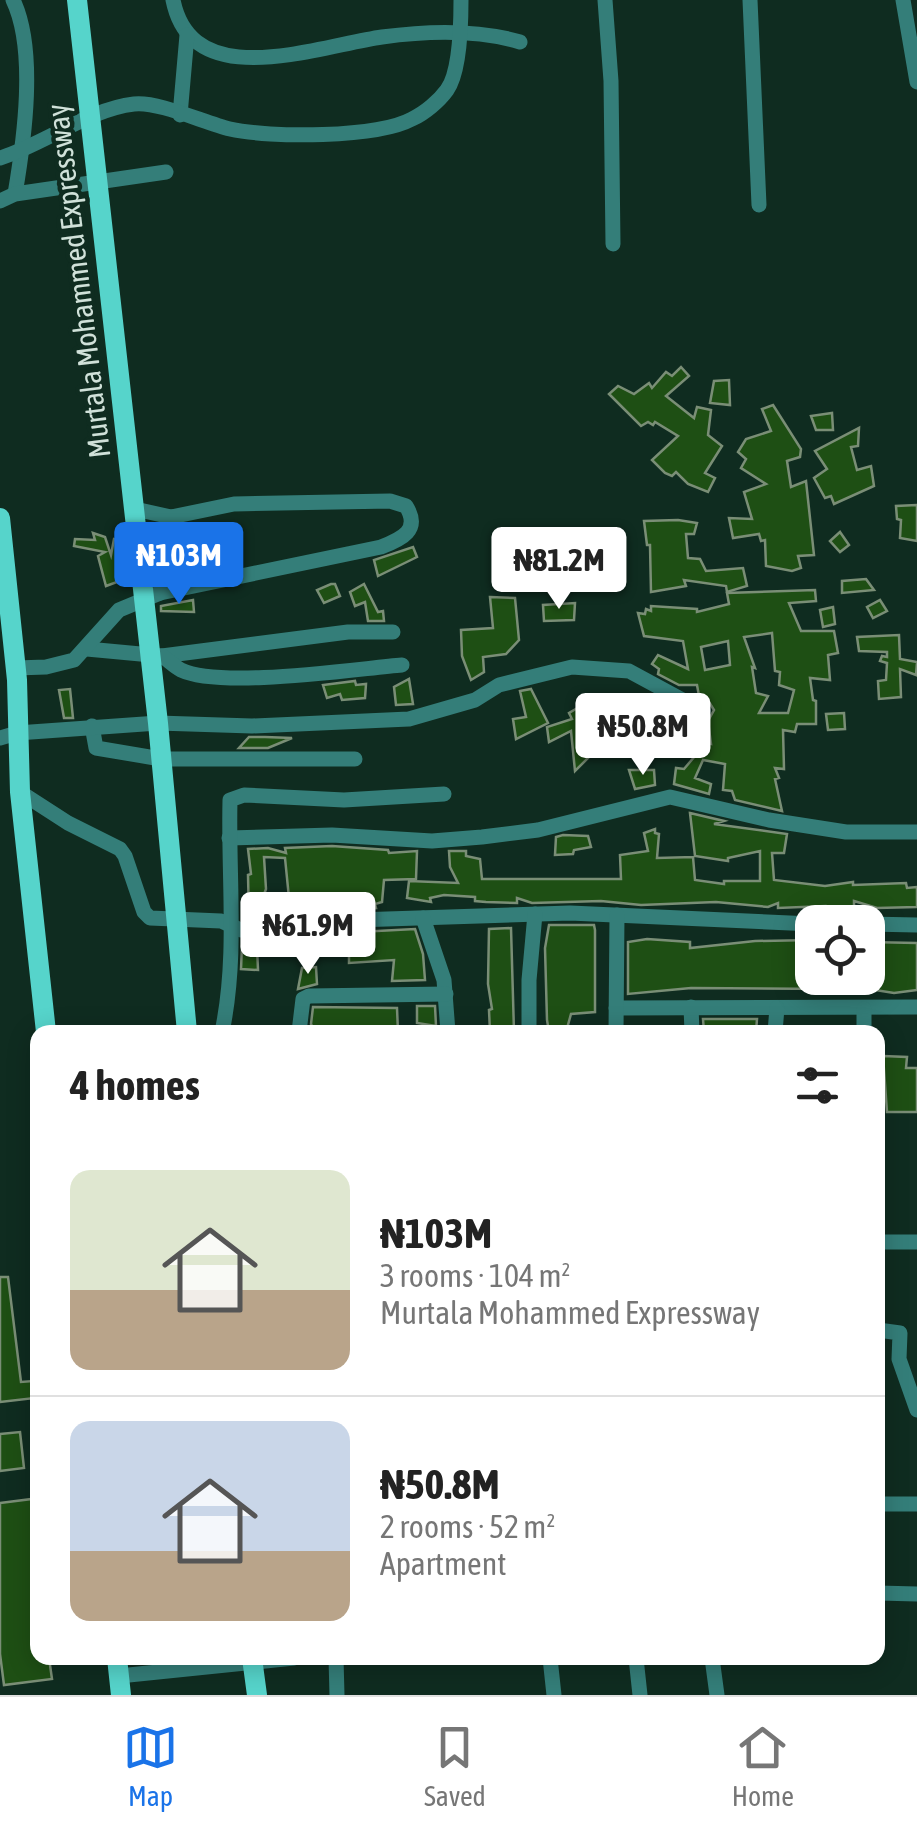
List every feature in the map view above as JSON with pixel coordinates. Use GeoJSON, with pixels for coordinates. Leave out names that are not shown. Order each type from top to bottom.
{"type":"FeatureCollection","features":[{"type":"Feature","properties":{"kind":"main road","name":"Murtala Mohammed Expressway"},"geometry":{"type":"LineString","coordinates":[[77,0],[135,510],[152,596],[158,723],[186,1025]]}},
{"type":"Feature","properties":{"kind":"main road"},"geometry":{"type":"LineString","coordinates":[[0,518],[16,668],[9,735],[20,792],[45,1025]]}},
{"type":"Feature","properties":{"kind":"main road"},"geometry":{"type":"LineString","coordinates":[[253,1665],[257,1695]]}},
{"type":"Feature","properties":{"kind":"street"},"geometry":{"type":"LineString","coordinates":[[13,0],[25,64],[22,150],[7,198],[166,172]]}},
{"type":"Feature","properties":{"kind":"street"},"geometry":{"type":"LineString","coordinates":[[173,0],[187,35],[180,115]]}},
{"type":"Feature","properties":{"kind":"street"},"geometry":{"type":"LineString","coordinates":[[0,158],[50,134],[134,104],[154,105],[234,130],[293,135],[372,130],[411,120],[450,86],[461,32],[461,0]]}},
{"type":"Feature","properties":{"kind":"street"},"geometry":{"type":"LineString","coordinates":[[605,0],[611,81],[613,244]]}},
{"type":"Feature","properties":{"kind":"street"},"geometry":{"type":"LineString","coordinates":[[750,0],[759,205]]}},
{"type":"Feature","properties":{"kind":"street"},"geometry":{"type":"LineString","coordinates":[[903,0],[917,82]]}},
{"type":"Feature","properties":{"kind":"street"},"geometry":{"type":"LineString","coordinates":[[187,35],[208,52],[283,57],[384,37],[461,32],[520,42]]}},
{"type":"Feature","properties":{"kind":"street"},"geometry":{"type":"LineString","coordinates":[[16,668],[74,660],[119,610],[152,596],[381,547],[400,540],[413,521],[406,506],[390,500],[234,504],[171,517],[135,510]]}},
{"type":"Feature","properties":{"kind":"street"},"geometry":{"type":"LineString","coordinates":[[152,596],[171,517]]}},
{"type":"Feature","properties":{"kind":"street"},"geometry":{"type":"LineString","coordinates":[[87,649],[156,654],[348,632],[394,632]]}},
{"type":"Feature","properties":{"kind":"street"},"geometry":{"type":"LineString","coordinates":[[156,654],[182,671],[216,676],[291,676],[402,664]]}},
{"type":"Feature","properties":{"kind":"street"},"geometry":{"type":"LineString","coordinates":[[9,735],[158,723],[252,726],[410,719],[474,700],[499,686],[572,667],[629,671],[703,711]]}},
{"type":"Feature","properties":{"kind":"street"},"geometry":{"type":"LineString","coordinates":[[92,726],[96,748],[162,759],[356,759]]}},
{"type":"Feature","properties":{"kind":"street"},"geometry":{"type":"LineString","coordinates":[[20,792],[68,823],[120,849],[150,918],[221,920],[259,931],[356,920],[535,914],[795,923]]}},
{"type":"Feature","properties":{"kind":"street"},"geometry":{"type":"LineString","coordinates":[[224,1025],[232,926],[230,800],[244,795],[344,800],[444,794]]}},
{"type":"Feature","properties":{"kind":"street"},"geometry":{"type":"LineString","coordinates":[[229,838],[332,835],[432,841],[482,837],[538,830],[670,796],[770,820],[846,832],[917,832]]}},
{"type":"Feature","properties":{"kind":"street"},"geometry":{"type":"LineString","coordinates":[[530,1025],[535,914]]}},
{"type":"Feature","properties":{"kind":"street"},"geometry":{"type":"LineString","coordinates":[[616,1025],[617,915]]}},
{"type":"Feature","properties":{"kind":"street"},"geometry":{"type":"LineString","coordinates":[[423,918],[446,994],[448,1025]]}},
{"type":"Feature","properties":{"kind":"street"},"geometry":{"type":"LineString","coordinates":[[885,924],[917,925]]}},
{"type":"Feature","properties":{"kind":"street"},"geometry":{"type":"LineString","coordinates":[[300,1025],[304,999],[310,996],[446,994]]}},
{"type":"Feature","properties":{"kind":"street"},"geometry":{"type":"LineString","coordinates":[[690,1007],[691,1025]]}},
{"type":"Feature","properties":{"kind":"street"},"geometry":{"type":"LineString","coordinates":[[616,1008],[917,1007]]}},
{"type":"Feature","properties":{"kind":"street"},"geometry":{"type":"LineString","coordinates":[[776,1025],[777,1008]]}},
{"type":"Feature","properties":{"kind":"street"},"geometry":{"type":"LineString","coordinates":[[864,1010],[864,1025]]}},
{"type":"Feature","properties":{"kind":"street"},"geometry":{"type":"LineString","coordinates":[[885,1242],[917,1242]]}},
{"type":"Feature","properties":{"kind":"street"},"geometry":{"type":"LineString","coordinates":[[908,1333],[899,1359],[917,1410]]}},
{"type":"Feature","properties":{"kind":"street"},"geometry":{"type":"LineString","coordinates":[[885,1504],[917,1504]]}},
{"type":"Feature","properties":{"kind":"street"},"geometry":{"type":"LineString","coordinates":[[885,1593],[917,1594]]}},
{"type":"Feature","properties":{"kind":"street"},"geometry":{"type":"LineString","coordinates":[[119,1676],[205,1665]]}},
{"type":"Feature","properties":{"kind":"street"},"geometry":{"type":"LineString","coordinates":[[336,1665],[337,1695]]}},
{"type":"Feature","properties":{"kind":"street"},"geometry":{"type":"LineString","coordinates":[[551,1665],[554,1695]]}},
{"type":"Feature","properties":{"kind":"street"},"geometry":{"type":"LineString","coordinates":[[637,1665],[640,1695]]}},
{"type":"Feature","properties":{"kind":"street"},"geometry":{"type":"LineString","coordinates":[[713,1665],[718,1695]]}},
{"type":"Feature","properties":{"kind":"building"},"geometry":{"type":"Polygon","coordinates":[[[681,367],[689,376],[666,396],[694,418],[697,407],[711,410],[708,435],[722,446],[705,473],[715,478],[708,492],[688,484],[676,472],[672,476],[665,473],[652,460],[678,436],[655,422],[641,426],[609,394],[618,386],[634,394],[649,383],[652,388],[666,372],[672,376],[681,367]]]}},
{"type":"Feature","properties":{"kind":"building"},"geometry":{"type":"Polygon","coordinates":[[[729,380],[730,405],[710,403],[714,381],[729,380]]]}},
{"type":"Feature","properties":{"kind":"building"},"geometry":{"type":"Polygon","coordinates":[[[773,405],[801,449],[800,457],[787,461],[791,487],[806,481],[814,555],[798,556],[801,568],[792,571],[766,566],[765,540],[761,541],[759,534],[733,538],[729,518],[752,519],[744,492],[766,484],[741,468],[746,459],[738,452],[746,439],[771,431],[762,409],[773,405]]]}},
{"type":"Feature","properties":{"kind":"building"},"geometry":{"type":"Polygon","coordinates":[[[832,413],[833,430],[816,430],[811,416],[832,413]]]}},
{"type":"Feature","properties":{"kind":"building"},"geometry":{"type":"Polygon","coordinates":[[[859,428],[858,446],[851,447],[857,470],[871,466],[874,486],[834,504],[831,496],[825,498],[814,478],[827,469],[815,451],[859,428]]]}},
{"type":"Feature","properties":{"kind":"building"},"geometry":{"type":"Polygon","coordinates":[[[917,505],[917,541],[900,538],[901,520],[897,519],[896,506],[917,505]]]}},
{"type":"Feature","properties":{"kind":"building"},"geometry":{"type":"Polygon","coordinates":[[[644,521],[697,523],[694,534],[686,534],[688,558],[700,559],[706,571],[743,568],[747,586],[727,592],[726,586],[684,580],[686,586],[651,592],[650,545],[644,521]]]}},
{"type":"Feature","properties":{"kind":"building"},"geometry":{"type":"Polygon","coordinates":[[[840,532],[849,545],[840,552],[830,541],[840,532]]]}},
{"type":"Feature","properties":{"kind":"building"},"geometry":{"type":"Polygon","coordinates":[[[93,533],[105,537],[111,555],[114,539],[124,542],[128,578],[106,586],[98,556],[105,552],[74,546],[75,539],[95,540],[93,533]]]}},
{"type":"Feature","properties":{"kind":"building"},"geometry":{"type":"Polygon","coordinates":[[[574,538],[574,544],[580,544],[581,585],[569,584],[564,550],[541,548],[541,542],[574,538]]]}},
{"type":"Feature","properties":{"kind":"building"},"geometry":{"type":"Polygon","coordinates":[[[413,547],[417,557],[378,576],[374,560],[413,547]]]}},
{"type":"Feature","properties":{"kind":"building"},"geometry":{"type":"Polygon","coordinates":[[[866,579],[874,590],[842,593],[842,581],[866,579]]]}},
{"type":"Feature","properties":{"kind":"building"},"geometry":{"type":"Polygon","coordinates":[[[335,584],[340,596],[324,603],[317,590],[335,584]]]}},
{"type":"Feature","properties":{"kind":"building"},"geometry":{"type":"Polygon","coordinates":[[[364,584],[378,612],[383,611],[384,621],[368,621],[365,602],[355,606],[350,592],[364,584]]]}},
{"type":"Feature","properties":{"kind":"building"},"geometry":{"type":"Polygon","coordinates":[[[815,590],[816,601],[789,603],[801,631],[834,631],[838,653],[828,655],[830,680],[810,678],[816,724],[797,724],[795,732],[783,730],[784,769],[775,768],[782,811],[735,800],[732,791],[723,790],[725,764],[703,760],[695,778],[711,784],[709,794],[674,784],[676,768],[684,769],[706,743],[711,744],[708,721],[714,710],[699,696],[697,685],[679,685],[658,674],[659,669],[652,664],[658,655],[688,669],[683,641],[644,636],[638,613],[651,611],[651,606],[697,612],[729,604],[727,593],[815,590]],[[772,633],[744,637],[755,668],[752,667],[756,693],[768,696],[759,713],[788,713],[794,690],[779,685],[772,633]],[[728,641],[701,647],[705,670],[730,665],[728,641]]]}},
{"type":"Feature","properties":{"kind":"building"},"geometry":{"type":"Polygon","coordinates":[[[490,597],[515,598],[519,640],[506,654],[483,657],[484,672],[471,680],[462,656],[461,630],[493,628],[490,597]]]}},
{"type":"Feature","properties":{"kind":"building"},"geometry":{"type":"Polygon","coordinates":[[[193,600],[194,612],[161,611],[161,606],[193,600]]]}},
{"type":"Feature","properties":{"kind":"building"},"geometry":{"type":"Polygon","coordinates":[[[880,600],[887,611],[873,618],[867,607],[880,600]]]}},
{"type":"Feature","properties":{"kind":"building"},"geometry":{"type":"Polygon","coordinates":[[[575,603],[574,620],[544,621],[543,605],[575,603]]]}},
{"type":"Feature","properties":{"kind":"building"},"geometry":{"type":"Polygon","coordinates":[[[833,607],[835,624],[823,627],[820,610],[833,607]]]}},
{"type":"Feature","properties":{"kind":"building"},"geometry":{"type":"Polygon","coordinates":[[[899,635],[900,659],[917,662],[916,675],[900,669],[901,697],[879,699],[878,681],[886,680],[887,663],[880,661],[882,656],[887,657],[887,652],[859,651],[857,637],[899,635]]]}},
{"type":"Feature","properties":{"kind":"building"},"geometry":{"type":"Polygon","coordinates":[[[409,679],[413,704],[396,705],[394,687],[409,679]]]}},
{"type":"Feature","properties":{"kind":"building"},"geometry":{"type":"Polygon","coordinates":[[[355,681],[356,685],[366,684],[365,698],[342,700],[340,694],[327,698],[323,685],[355,681]]]}},
{"type":"Feature","properties":{"kind":"building"},"geometry":{"type":"Polygon","coordinates":[[[70,689],[73,718],[64,718],[59,690],[70,689]]]}},
{"type":"Feature","properties":{"kind":"building"},"geometry":{"type":"Polygon","coordinates":[[[531,689],[548,723],[516,739],[513,719],[526,717],[520,691],[531,689]]]}},
{"type":"Feature","properties":{"kind":"building"},"geometry":{"type":"Polygon","coordinates":[[[588,702],[588,717],[600,737],[600,746],[575,771],[571,731],[549,742],[547,727],[572,719],[569,713],[588,702]]]}},
{"type":"Feature","properties":{"kind":"building"},"geometry":{"type":"Polygon","coordinates":[[[844,713],[845,729],[828,730],[826,714],[844,713]]]}},
{"type":"Feature","properties":{"kind":"building"},"geometry":{"type":"Polygon","coordinates":[[[249,737],[292,738],[268,748],[239,748],[249,737]]]}},
{"type":"Feature","properties":{"kind":"building"},"geometry":{"type":"Polygon","coordinates":[[[629,770],[654,770],[655,785],[635,789],[629,770]]]}},
{"type":"Feature","properties":{"kind":"building"},"geometry":{"type":"Polygon","coordinates":[[[690,813],[724,821],[714,824],[787,834],[784,853],[772,853],[774,880],[825,886],[906,883],[907,888],[917,887],[917,907],[885,908],[854,901],[854,905],[778,908],[778,903],[768,907],[716,902],[532,903],[517,898],[517,903],[486,902],[475,901],[475,897],[444,895],[430,898],[431,902],[407,898],[409,881],[458,883],[450,867],[449,851],[466,851],[466,856],[480,859],[482,879],[621,879],[620,855],[648,851],[644,833],[655,829],[659,834],[657,858],[693,857],[695,880],[724,884],[760,881],[760,851],[728,861],[695,856],[690,813]]]}},
{"type":"Feature","properties":{"kind":"building"},"geometry":{"type":"Polygon","coordinates":[[[588,836],[591,847],[555,855],[556,837],[588,836]]]}},
{"type":"Feature","properties":{"kind":"building"},"geometry":{"type":"Polygon","coordinates":[[[332,846],[389,853],[417,851],[416,879],[384,880],[382,902],[375,904],[376,908],[348,910],[347,898],[321,913],[294,916],[285,858],[264,857],[266,889],[260,905],[265,905],[264,919],[249,919],[248,849],[268,848],[286,853],[285,848],[332,846]]]}},
{"type":"Feature","properties":{"kind":"building"},"geometry":{"type":"Polygon","coordinates":[[[549,925],[594,925],[595,1012],[571,1014],[568,1025],[548,1025],[545,948],[549,925]]]}},
{"type":"Feature","properties":{"kind":"building"},"geometry":{"type":"Polygon","coordinates":[[[511,928],[514,1025],[490,1025],[489,929],[511,928]]]}},
{"type":"Feature","properties":{"kind":"building"},"geometry":{"type":"Polygon","coordinates":[[[415,929],[423,954],[425,980],[392,981],[394,960],[349,963],[349,946],[340,947],[339,933],[415,929]]]}},
{"type":"Feature","properties":{"kind":"building"},"geometry":{"type":"Polygon","coordinates":[[[795,940],[795,989],[691,988],[628,994],[628,942],[690,942],[690,948],[795,940]]]}},
{"type":"Feature","properties":{"kind":"building"},"geometry":{"type":"Polygon","coordinates":[[[885,942],[917,943],[917,990],[885,992],[885,942]]]}},
{"type":"Feature","properties":{"kind":"building"},"geometry":{"type":"Polygon","coordinates":[[[242,946],[257,947],[258,970],[241,969],[242,946]]]}},
{"type":"Feature","properties":{"kind":"building"},"geometry":{"type":"Polygon","coordinates":[[[316,967],[317,984],[298,989],[302,968],[316,967]]]}},
{"type":"Feature","properties":{"kind":"building"},"geometry":{"type":"Polygon","coordinates":[[[417,1006],[435,1006],[436,1025],[417,1023],[417,1006]]]}},
{"type":"Feature","properties":{"kind":"building"},"geometry":{"type":"Polygon","coordinates":[[[313,1007],[397,1008],[398,1025],[311,1024],[313,1007]]]}},
{"type":"Feature","properties":{"kind":"building"},"geometry":{"type":"Polygon","coordinates":[[[703,1019],[757,1019],[757,1025],[703,1025],[703,1019]]]}},
{"type":"Feature","properties":{"kind":"building"},"geometry":{"type":"Polygon","coordinates":[[[885,1056],[907,1057],[906,1068],[917,1068],[917,1112],[887,1112],[885,1056]]]}},
{"type":"Feature","properties":{"kind":"building"},"geometry":{"type":"Polygon","coordinates":[[[0,1277],[8,1277],[21,1382],[30,1381],[30,1399],[0,1402],[0,1277]]]}},
{"type":"Feature","properties":{"kind":"building"},"geometry":{"type":"Polygon","coordinates":[[[20,1432],[24,1468],[0,1471],[0,1434],[20,1432]]]}},
{"type":"Feature","properties":{"kind":"building"},"geometry":{"type":"Polygon","coordinates":[[[30,1499],[30,1665],[50,1665],[52,1679],[4,1685],[0,1654],[0,1503],[30,1499]]]}}]}
